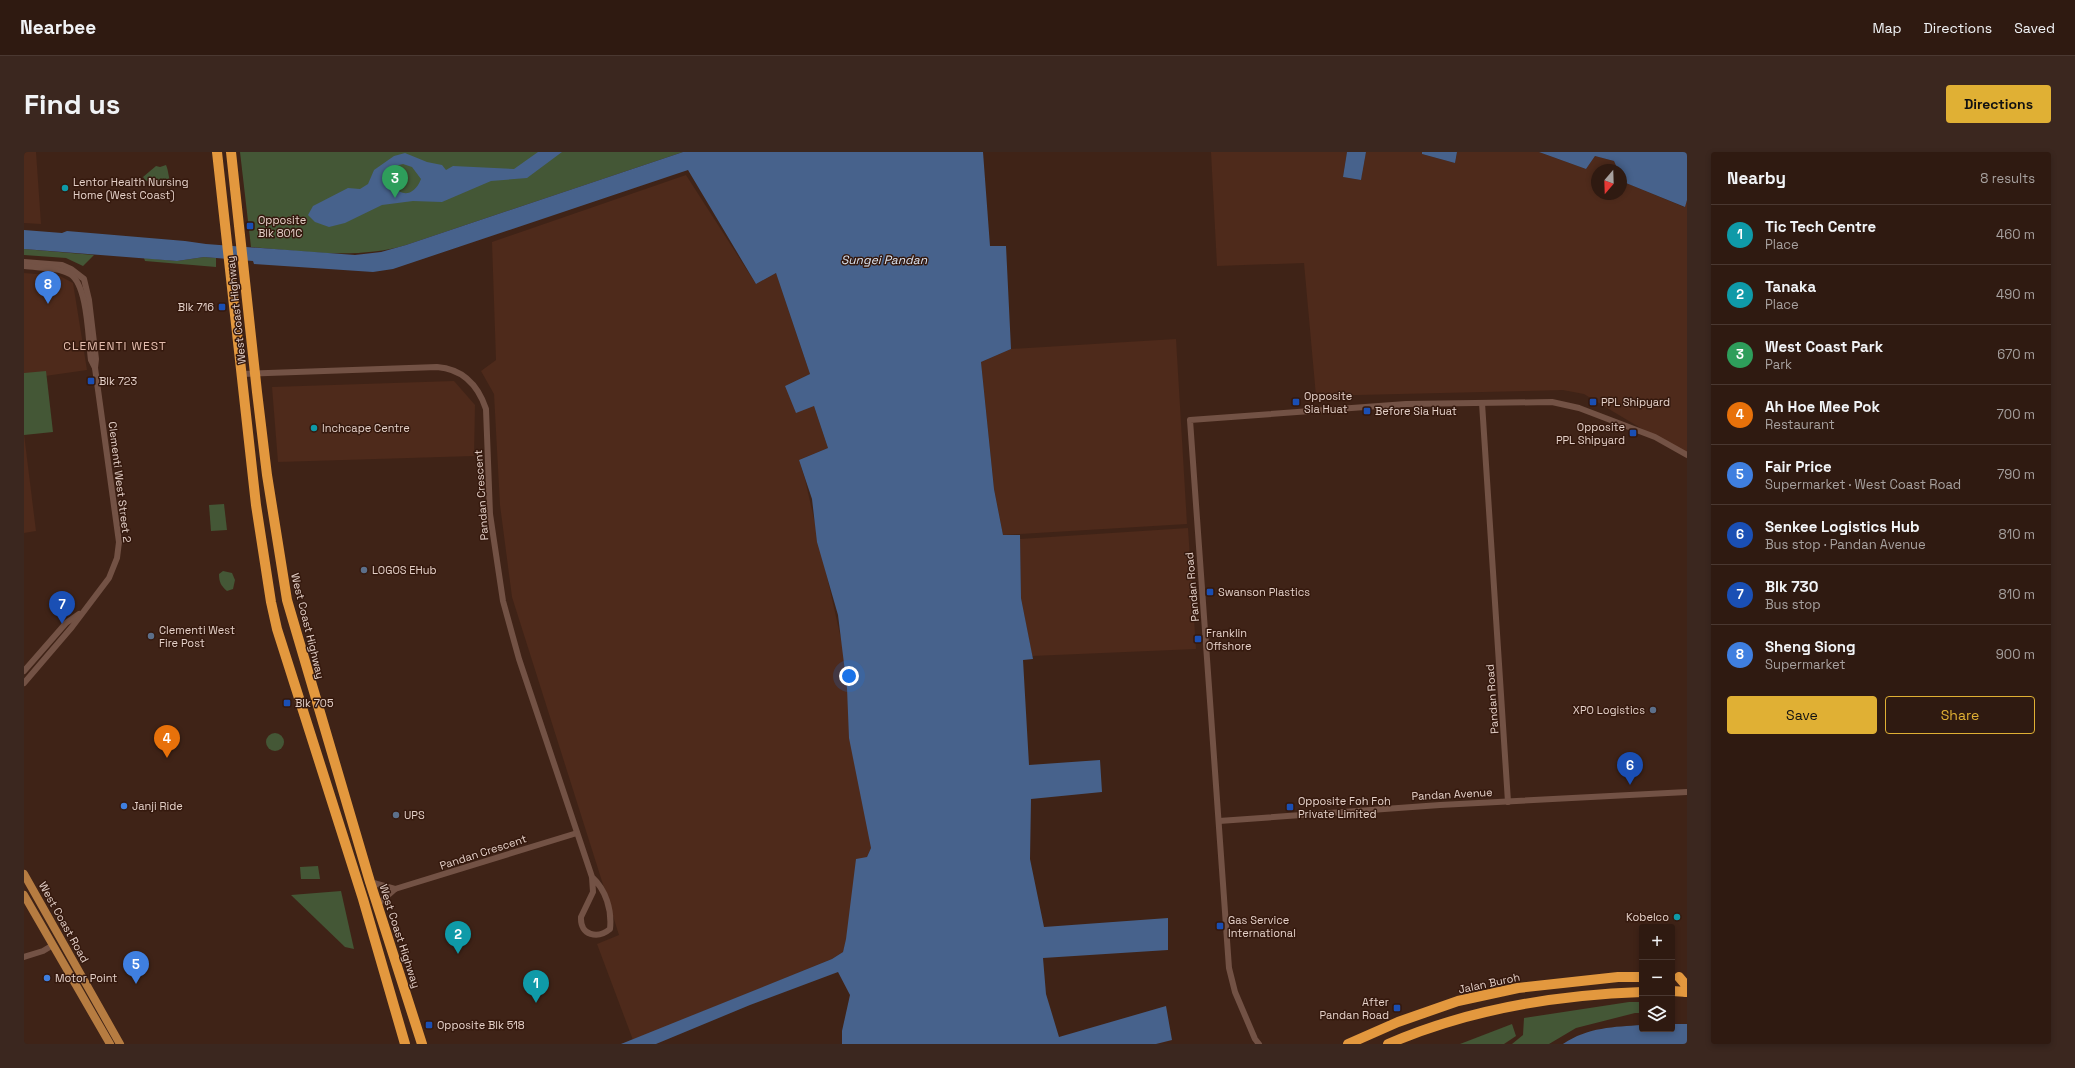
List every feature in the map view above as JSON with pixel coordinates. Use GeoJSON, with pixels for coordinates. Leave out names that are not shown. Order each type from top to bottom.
{"type":"FeatureCollection","features":[{"type":"Feature","properties":{"kind":"highway","name":"West Coast Highway"},"geometry":{"type":"LineString","coordinates":[[217,152],[256,505],[270,602],[277,629],[363,899],[405,1044]]}},
{"type":"Feature","properties":{"kind":"highway","name":"West Coast Highway"},"geometry":{"type":"LineString","coordinates":[[231,152],[267,475],[287,600],[370,882],[422,1044]]}},
{"type":"Feature","properties":{"kind":"highway"},"geometry":{"type":"LineString","coordinates":[[317,754],[323,747],[330,748]]}},
{"type":"Feature","properties":{"kind":"highway","name":"Jalan Buroh"},"geometry":{"type":"LineString","coordinates":[[1348,1044],[1398,1022],[1458,1001],[1518,988],[1618,977],[1639,977]]}},
{"type":"Feature","properties":{"kind":"highway"},"geometry":{"type":"LineString","coordinates":[[1675,991],[1687,992],[1685,984],[1679,978]]}},
{"type":"Feature","properties":{"kind":"highway"},"geometry":{"type":"LineString","coordinates":[[1388,1044],[1462,1017],[1522,1004],[1569,996],[1639,992]]}},
{"type":"Feature","properties":{"kind":"main road","name":"West Coast Road"},"geometry":{"type":"LineString","coordinates":[[24,874],[120,1044]]}},
{"type":"Feature","properties":{"kind":"main road","name":"West Coast Road"},"geometry":{"type":"LineString","coordinates":[[24,895],[110,1044]]}},
{"type":"Feature","properties":{"kind":"main road"},"geometry":{"type":"LineString","coordinates":[[77,987],[80,983],[85,981]]}},
{"type":"Feature","properties":{"kind":"street","name":"Clementi West Street 2"},"geometry":{"type":"LineString","coordinates":[[24,262],[62,265],[71,269],[84,279],[89,300],[96,359],[94,368]]}},
{"type":"Feature","properties":{"kind":"street","name":"Clementi West Street 2"},"geometry":{"type":"LineString","coordinates":[[24,266],[62,271],[78,282],[82,296],[91,360],[94,368],[119,542],[117,558],[109,578],[72,627],[24,683]]}},
{"type":"Feature","properties":{"kind":"street","name":"Pandan Crescent"},"geometry":{"type":"LineString","coordinates":[[241,374],[444,368],[468,378],[480,394],[486,409],[491,521],[502,601],[518,659],[592,877],[593,892],[581,917],[581,922],[585,932],[599,935],[610,928],[611,916],[602,888],[592,877]]}},
{"type":"Feature","properties":{"kind":"street","name":"Pandan Road"},"geometry":{"type":"LineString","coordinates":[[1482,403],[1508,802]]}},
{"type":"Feature","properties":{"kind":"street","name":"Pandan Road"},"geometry":{"type":"LineString","coordinates":[[1256,1042],[1235,992],[1229,968],[1190,420],[1406,404],[1560,403],[1655,437],[1687,455]]}},
{"type":"Feature","properties":{"kind":"street","name":"Clementi West Street 2"},"geometry":{"type":"LineString","coordinates":[[24,671],[66,623],[82,612]]}},
{"type":"Feature","properties":{"kind":"street","name":"Pandan Avenue"},"geometry":{"type":"LineString","coordinates":[[1219,821],[1398,807],[1687,792]]}},
{"type":"Feature","properties":{"kind":"street","name":"Pandan Crescent"},"geometry":{"type":"LineString","coordinates":[[377,905],[395,889],[577,833]]}},
{"type":"Feature","properties":{"kind":"street"},"geometry":{"type":"LineString","coordinates":[[370,882],[395,889]]}},
{"type":"Feature","properties":{"kind":"street"},"geometry":{"type":"LineString","coordinates":[[24,957],[38,953],[53,945]]}},
{"type":"Feature","properties":{"kind":"shaded area"},"geometry":{"type":"Polygon","coordinates":[[[24,152],[36,152],[41,224],[24,223],[24,152]]]}},
{"type":"Feature","properties":{"kind":"shaded area"},"geometry":{"type":"Polygon","coordinates":[[[1211,152],[1347,152],[1343,177],[1361,180],[1366,152],[1422,152],[1422,154],[1455,163],[1457,152],[1539,152],[1586,169],[1595,156],[1614,161],[1616,164],[1591,164],[1591,200],[1627,200],[1627,183],[1684,207],[1687,200],[1687,456],[1584,394],[1563,390],[1316,396],[1304,263],[1217,266],[1211,152]]]}},
{"type":"Feature","properties":{"kind":"shaded area"},"geometry":{"type":"Polygon","coordinates":[[[686,175],[756,284],[776,273],[810,374],[785,386],[814,406],[828,448],[799,460],[805,479],[848,670],[871,848],[867,857],[843,952],[832,959],[633,1040],[597,944],[619,935],[512,597],[500,505],[494,394],[481,371],[496,360],[492,242],[686,175]]]}},
{"type":"Feature","properties":{"kind":"shaded area"},"geometry":{"type":"Polygon","coordinates":[[[24,273],[60,276],[73,283],[87,370],[24,379],[24,273]]]}},
{"type":"Feature","properties":{"kind":"shaded area"},"geometry":{"type":"Polygon","coordinates":[[[1176,339],[1187,524],[1003,535],[994,489],[981,362],[1011,349],[1176,339]]]}},
{"type":"Feature","properties":{"kind":"shaded area"},"geometry":{"type":"Polygon","coordinates":[[[454,381],[475,405],[474,456],[278,462],[272,387],[454,381]]]}},
{"type":"Feature","properties":{"kind":"shaded area"},"geometry":{"type":"Polygon","coordinates":[[[24,434],[36,531],[24,533],[24,434]]]}},
{"type":"Feature","properties":{"kind":"shaded area"},"geometry":{"type":"Polygon","coordinates":[[[1188,528],[1196,649],[1032,656],[1021,598],[1020,539],[1188,528]]]}},
{"type":"Feature","properties":{"kind":"green space"},"geometry":{"type":"Polygon","coordinates":[[[240,152],[683,152],[406,245],[387,250],[368,252],[329,253],[251,247],[240,152]]]}},
{"type":"Feature","properties":{"kind":"green space"},"geometry":{"type":"Polygon","coordinates":[[[166,165],[172,185],[160,182],[150,182],[145,180],[143,177],[156,166],[160,167],[166,165]]]}},
{"type":"Feature","properties":{"kind":"green space"},"geometry":{"type":"Polygon","coordinates":[[[24,249],[94,255],[83,266],[66,258],[24,255],[24,249]]]}},
{"type":"Feature","properties":{"kind":"green space"},"geometry":{"type":"Polygon","coordinates":[[[204,257],[216,258],[216,267],[145,261],[144,258],[177,261],[204,257]]]}},
{"type":"Feature","properties":{"kind":"green space"},"geometry":{"type":"Polygon","coordinates":[[[46,371],[53,432],[24,435],[24,373],[46,371]]]}},
{"type":"Feature","properties":{"kind":"green space"},"geometry":{"type":"Polygon","coordinates":[[[224,504],[227,530],[211,531],[209,505],[224,504]]]}},
{"type":"Feature","properties":{"kind":"green space"},"geometry":{"type":"Polygon","coordinates":[[[223,571],[232,573],[235,580],[233,589],[227,591],[221,584],[219,574],[223,571]]]}},
{"type":"Feature","properties":{"kind":"green space"},"geometry":{"type":"Polygon","coordinates":[[[275,733],[281,736],[284,742],[281,748],[275,751],[269,748],[266,742],[269,736],[275,733]]]}},
{"type":"Feature","properties":{"kind":"green space"},"geometry":{"type":"Polygon","coordinates":[[[318,866],[320,879],[301,879],[300,867],[318,866]]]}},
{"type":"Feature","properties":{"kind":"green space"},"geometry":{"type":"Polygon","coordinates":[[[341,891],[354,949],[345,947],[291,895],[341,891]]]}},
{"type":"Feature","properties":{"kind":"green space"},"geometry":{"type":"Polygon","coordinates":[[[1629,1002],[1639,1002],[1639,1013],[1576,1028],[1549,1044],[1512,1044],[1523,1035],[1524,1018],[1629,1002]]]}},
{"type":"Feature","properties":{"kind":"green space"},"geometry":{"type":"Polygon","coordinates":[[[1512,1024],[1516,1036],[1504,1044],[1460,1044],[1512,1024]]]}},
{"type":"Feature","properties":{"kind":"water"},"geometry":{"type":"Polygon","coordinates":[[[538,152],[562,152],[527,178],[491,181],[442,202],[413,201],[382,205],[345,223],[329,227],[315,222],[308,215],[313,206],[348,188],[360,189],[368,184],[374,170],[394,156],[405,153],[427,162],[442,165],[446,170],[453,166],[514,169],[538,152]],[[403,164],[395,166],[389,173],[391,181],[398,191],[408,193],[413,191],[417,186],[421,179],[412,167],[403,164]]]}},
{"type":"Feature","properties":{"kind":"water","name":"Sungei Pandan"},"geometry":{"type":"Polygon","coordinates":[[[683,152],[983,152],[990,246],[1006,246],[1011,349],[981,362],[994,489],[1003,535],[1020,535],[1021,598],[1033,659],[1023,660],[1029,765],[1100,760],[1102,792],[1031,799],[1030,859],[1044,927],[1168,918],[1168,950],[1043,958],[1046,994],[1059,1037],[1166,1006],[1172,1040],[1156,1044],[842,1044],[842,1031],[850,995],[838,972],[750,1005],[656,1044],[621,1044],[832,959],[843,952],[856,859],[867,857],[871,848],[849,738],[847,688],[838,615],[817,542],[812,499],[799,460],[828,448],[814,406],[796,413],[785,386],[810,374],[776,273],[756,284],[688,170],[393,269],[373,272],[254,264],[253,261],[204,257],[177,261],[24,249],[24,230],[62,233],[67,231],[206,244],[355,255],[381,252],[406,245],[683,152]]]}},
{"type":"Feature","properties":{"kind":"water"},"geometry":{"type":"Polygon","coordinates":[[[1347,152],[1366,152],[1361,180],[1343,177],[1347,152]]]}},
{"type":"Feature","properties":{"kind":"water"},"geometry":{"type":"Polygon","coordinates":[[[1422,152],[1457,152],[1455,163],[1422,154],[1422,152]]]}},
{"type":"Feature","properties":{"kind":"water"},"geometry":{"type":"Polygon","coordinates":[[[1539,152],[1687,152],[1687,200],[1685,207],[1627,183],[1627,164],[1615,164],[1614,161],[1595,156],[1586,169],[1539,152]]]}},
{"type":"Feature","properties":{"kind":"water"},"geometry":{"type":"Polygon","coordinates":[[[1675,1024],[1687,1024],[1687,1044],[1563,1044],[1582,1034],[1621,1026],[1639,1025],[1639,1032],[1675,1032],[1675,1024]]]}},
{"type":"Feature","properties":{"kind":"place","name":"Lentor Health Nursing Home (West Coast)"},"geometry":{"type":"Point","coordinates":[65,188]}},
{"type":"Feature","properties":{"kind":"place","name":"West Coast Park"},"geometry":{"type":"Point","coordinates":[395,198]}},
{"type":"Feature","properties":{"kind":"place","name":"Opposite Blk 801C"},"geometry":{"type":"Point","coordinates":[250,226]}},
{"type":"Feature","properties":{"kind":"place","name":"Sheng Siong"},"geometry":{"type":"Point","coordinates":[48,304]}},
{"type":"Feature","properties":{"kind":"place","name":"Blk 716"},"geometry":{"type":"Point","coordinates":[222,307]}},
{"type":"Feature","properties":{"kind":"place","name":"Blk 723"},"geometry":{"type":"Point","coordinates":[91,381]}},
{"type":"Feature","properties":{"kind":"place","name":"Opposite Sia Huat"},"geometry":{"type":"Point","coordinates":[1296,402]}},
{"type":"Feature","properties":{"kind":"place","name":"PPL Shipyard"},"geometry":{"type":"Point","coordinates":[1593,402]}},
{"type":"Feature","properties":{"kind":"place","name":"Before Sia Huat"},"geometry":{"type":"Point","coordinates":[1367,411]}},
{"type":"Feature","properties":{"kind":"place","name":"Inchcape Centre"},"geometry":{"type":"Point","coordinates":[314,428]}},
{"type":"Feature","properties":{"kind":"place","name":"Opposite PPL Shipyard"},"geometry":{"type":"Point","coordinates":[1633,433]}},
{"type":"Feature","properties":{"kind":"place","name":"LOGOS EHub"},"geometry":{"type":"Point","coordinates":[364,570]}},
{"type":"Feature","properties":{"kind":"place","name":"Swanson Plastics"},"geometry":{"type":"Point","coordinates":[1210,592]}},
{"type":"Feature","properties":{"kind":"place","name":"Blk 730"},"geometry":{"type":"Point","coordinates":[62,624]}},
{"type":"Feature","properties":{"kind":"place","name":"Clementi West Fire Post"},"geometry":{"type":"Point","coordinates":[151,636]}},
{"type":"Feature","properties":{"kind":"place","name":"Franklin Offshore"},"geometry":{"type":"Point","coordinates":[1198,639]}},
{"type":"Feature","properties":{"kind":"place","name":"Blk 705"},"geometry":{"type":"Point","coordinates":[287,703]}},
{"type":"Feature","properties":{"kind":"place","name":"XPO Logistics"},"geometry":{"type":"Point","coordinates":[1653,710]}},
{"type":"Feature","properties":{"kind":"place","name":"Ah Hoe Mee Pok"},"geometry":{"type":"Point","coordinates":[167,758]}},
{"type":"Feature","properties":{"kind":"place","name":"Senkee Logistics Hub"},"geometry":{"type":"Point","coordinates":[1630,785]}},
{"type":"Feature","properties":{"kind":"place","name":"Janji Ride"},"geometry":{"type":"Point","coordinates":[124,806]}},
{"type":"Feature","properties":{"kind":"place","name":"Opposite Foh Foh Private Limited"},"geometry":{"type":"Point","coordinates":[1290,807]}},
{"type":"Feature","properties":{"kind":"place","name":"UPS"},"geometry":{"type":"Point","coordinates":[396,815]}},
{"type":"Feature","properties":{"kind":"place","name":"Kobelco"},"geometry":{"type":"Point","coordinates":[1677,917]}},
{"type":"Feature","properties":{"kind":"place","name":"Gas Service International"},"geometry":{"type":"Point","coordinates":[1220,926]}},
{"type":"Feature","properties":{"kind":"place","name":"Tanaka"},"geometry":{"type":"Point","coordinates":[458,954]}},
{"type":"Feature","properties":{"kind":"place","name":"Motor Point"},"geometry":{"type":"Point","coordinates":[47,978]}},
{"type":"Feature","properties":{"kind":"place","name":"Fair Price"},"geometry":{"type":"Point","coordinates":[136,984]}},
{"type":"Feature","properties":{"kind":"place","name":"Tic Tech Centre"},"geometry":{"type":"Point","coordinates":[536,1003]}},
{"type":"Feature","properties":{"kind":"place","name":"After Pandan Road"},"geometry":{"type":"Point","coordinates":[1397,1008]}},
{"type":"Feature","properties":{"kind":"place","name":"Opposite Blk 518"},"geometry":{"type":"Point","coordinates":[429,1025]}},
{"type":"Feature","properties":{"kind":"district","name":"CLEMENTI WEST"},"geometry":{"type":"Point","coordinates":[115,346]}}]}
